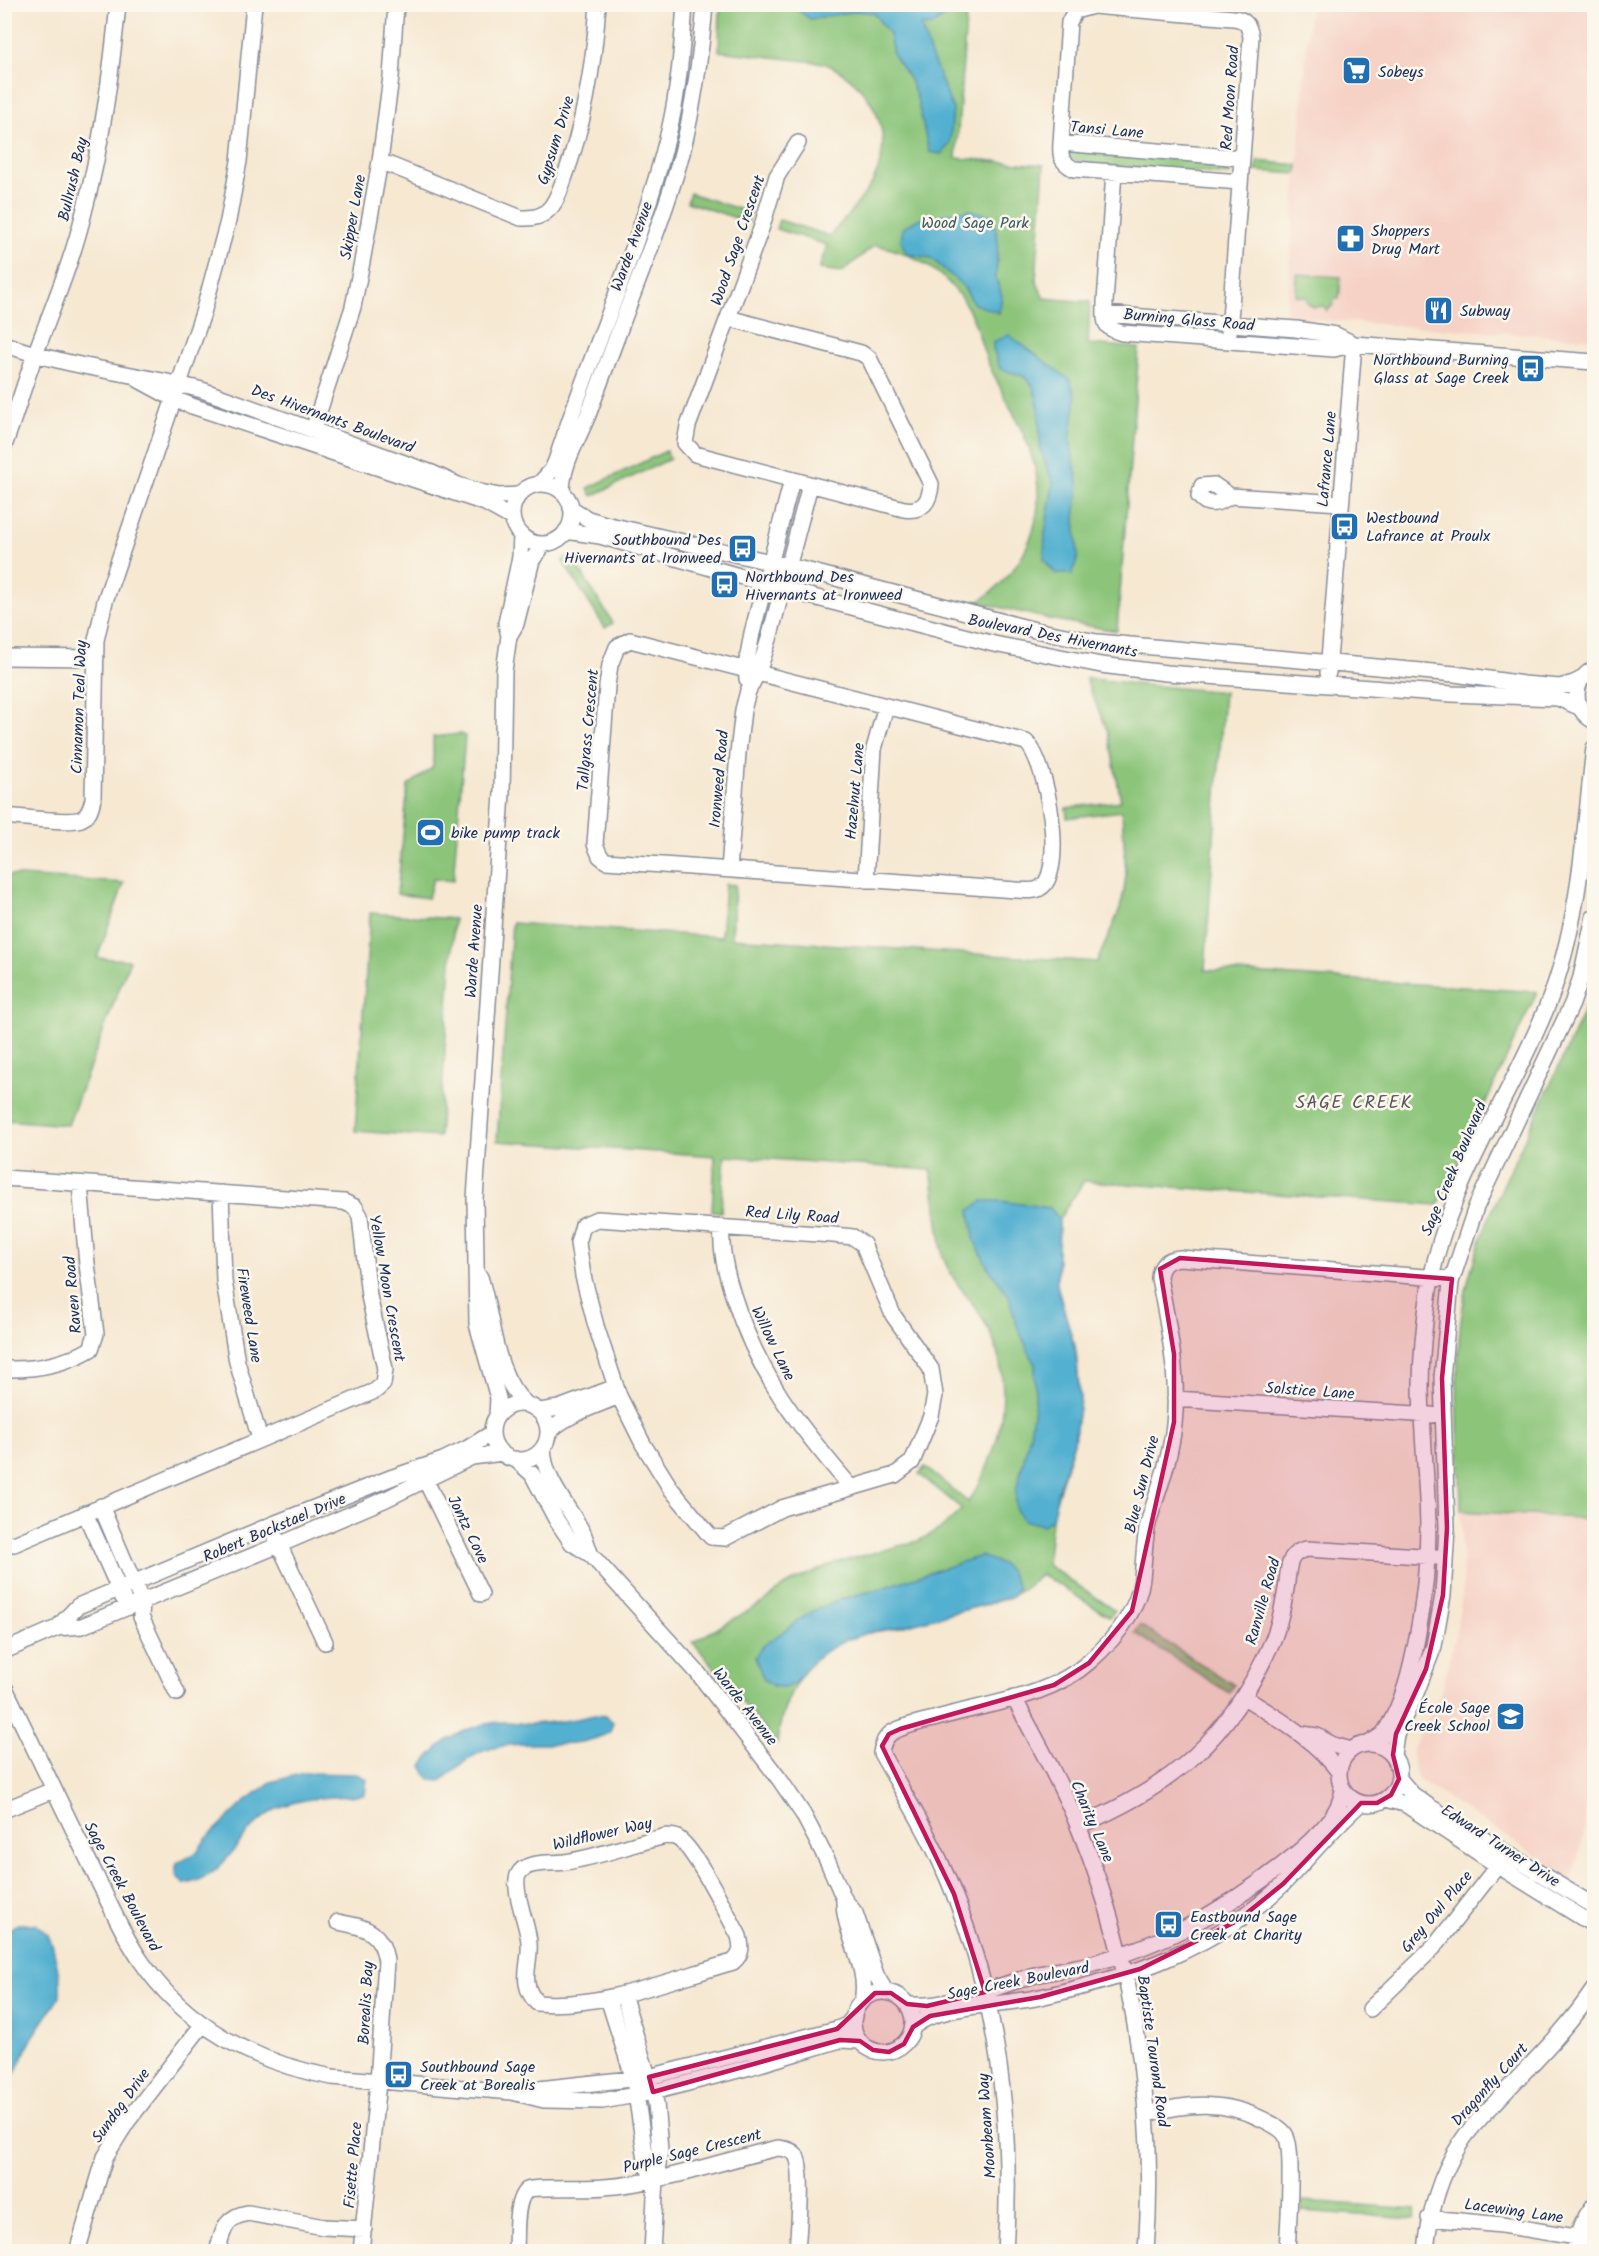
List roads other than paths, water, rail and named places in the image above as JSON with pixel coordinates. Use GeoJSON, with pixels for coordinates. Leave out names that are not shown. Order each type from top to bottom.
{"type":"FeatureCollection","features":[{"type":"Feature","properties":{"kind":"street","name":"Bullrush Bay"},"geometry":{"type":"LineString","coordinates":[[35,355],[61,289],[84,213],[101,138],[118,4]]}},
{"type":"Feature","properties":{"kind":"street"},"geometry":{"type":"LineString","coordinates":[[177,392],[203,313],[228,221],[239,161],[254,4]]}},
{"type":"Feature","properties":{"kind":"street","name":"Skipper Lane"},"geometry":{"type":"LineString","coordinates":[[313,430],[353,307],[380,161],[391,77],[396,4]]}},
{"type":"Feature","properties":{"kind":"street","name":"Gypsum Drive"},"geometry":{"type":"LineString","coordinates":[[380,161],[521,218],[540,217],[548,211],[559,192],[581,123],[593,69],[598,4]]}},
{"type":"Feature","properties":{"kind":"street","name":"Warde Avenue"},"geometry":{"type":"LineString","coordinates":[[539,484],[552,470],[556,461],[574,403],[651,195],[670,128],[685,4]]}},
{"type":"Feature","properties":{"kind":"street","name":"Warde Avenue"},"geometry":{"type":"LineString","coordinates":[[562,492],[567,463],[587,417],[670,194],[692,104],[705,4]]}},
{"type":"Feature","properties":{"kind":"street","name":"Red Moon Road"},"geometry":{"type":"LineString","coordinates":[[1061,143],[1068,22],[1075,11],[1093,6],[1233,18],[1246,22],[1250,28],[1251,37],[1228,341]]}},
{"type":"Feature","properties":{"kind":"street","name":"Wood Sage Crescent"},"geometry":{"type":"LineString","coordinates":[[729,318],[861,353],[869,358],[931,484],[929,499],[924,505],[911,510],[810,485],[695,454],[685,443],[688,426],[754,249],[777,176],[798,143]]}},
{"type":"Feature","properties":{"kind":"street","name":"Tansi Lane"},"geometry":{"type":"LineString","coordinates":[[1240,182],[1074,169],[1064,164],[1060,156],[1061,143],[1242,158]]}},
{"type":"Feature","properties":{"kind":"street"},"geometry":{"type":"LineString","coordinates":[[1105,314],[1114,172]]}},
{"type":"Feature","properties":{"kind":"street","name":"Burning Glass Road"},"geometry":{"type":"LineString","coordinates":[[1354,344],[1336,335],[1229,323],[1105,314],[1108,328],[1122,333],[1334,349],[1354,344],[1594,362]]}},
{"type":"Feature","properties":{"kind":"street","name":"Des Hivernants Boulevard"},"geometry":{"type":"LineString","coordinates":[[4,344],[35,355],[132,376],[429,486],[485,502],[512,518]]}},
{"type":"Feature","properties":{"kind":"street","name":"Lafrance Lane"},"geometry":{"type":"LineString","coordinates":[[1326,685],[1354,344]]}},
{"type":"Feature","properties":{"kind":"street"},"geometry":{"type":"LineString","coordinates":[[4,446],[35,355]]}},
{"type":"Feature","properties":{"kind":"street","name":"Des Hivernants Boulevard"},"geometry":{"type":"LineString","coordinates":[[177,392],[217,395],[432,473],[458,485],[499,496],[519,495]]}},
{"type":"Feature","properties":{"kind":"street","name":"Cinnamon Teal Way"},"geometry":{"type":"LineString","coordinates":[[4,816],[73,821],[86,816],[91,808],[96,640],[105,601],[177,392]]}},
{"type":"Feature","properties":{"kind":"street"},"geometry":{"type":"LineString","coordinates":[[771,562],[792,480]]}},
{"type":"Feature","properties":{"kind":"street"},"geometry":{"type":"LineString","coordinates":[[539,484],[551,486],[562,492],[571,508],[566,531],[557,540],[544,544],[528,540],[521,535],[512,518],[513,506],[519,495],[531,486],[539,484]]}},
{"type":"Feature","properties":{"kind":"street"},"geometry":{"type":"LineString","coordinates":[[783,588],[810,485]]}},
{"type":"Feature","properties":{"kind":"street"},"geometry":{"type":"LineString","coordinates":[[1230,496],[1340,503]]}},
{"type":"Feature","properties":{"kind":"street","name":"Boulevard Des Hivernants"},"geometry":{"type":"LineString","coordinates":[[571,508],[578,514],[605,524],[771,562],[1012,625],[1097,642],[1455,674],[1560,687],[1574,683],[1590,671]]}},
{"type":"Feature","properties":{"kind":"street","name":"Boulevard Des Hivernants"},"geometry":{"type":"LineString","coordinates":[[566,531],[600,536],[765,584],[994,644],[1092,664],[1133,670],[1326,685],[1452,694],[1558,698],[1579,707]]}},
{"type":"Feature","properties":{"kind":"street","name":"Warde Avenue"},"geometry":{"type":"LineString","coordinates":[[497,1416],[498,1398],[477,1324],[476,1189],[502,793],[504,672],[508,636],[506,623],[520,557],[521,535]]}},
{"type":"Feature","properties":{"kind":"street","name":"Warde Avenue"},"geometry":{"type":"LineString","coordinates":[[508,636],[516,624],[532,560],[544,544]]}},
{"type":"Feature","properties":{"kind":"street","name":"Ironweed Road"},"geometry":{"type":"LineString","coordinates":[[752,671],[752,633],[771,562]]}},
{"type":"Feature","properties":{"kind":"street","name":"Ironweed Road"},"geometry":{"type":"LineString","coordinates":[[729,870],[740,736],[748,691],[752,671],[783,588]]}},
{"type":"Feature","properties":{"kind":"street","name":"Tallgrass Crescent"},"geometry":{"type":"LineString","coordinates":[[630,640],[752,671],[1026,742],[1032,747],[1050,806],[1051,860],[1046,882],[1034,890],[606,861],[600,856],[596,844],[607,686],[610,665],[617,647],[630,640]]}},
{"type":"Feature","properties":{"kind":"street"},"geometry":{"type":"LineString","coordinates":[[4,657],[96,658]]}},
{"type":"Feature","properties":{"kind":"street"},"geometry":{"type":"LineString","coordinates":[[1590,671],[1576,696],[1579,707],[1592,720],[1594,738]]}},
{"type":"Feature","properties":{"kind":"street","name":"Hazelnut Lane"},"geometry":{"type":"LineString","coordinates":[[866,880],[874,749],[886,706]]}},
{"type":"Feature","properties":{"kind":"street","name":"Sage Creek Boulevard"},"geometry":{"type":"LineString","coordinates":[[1368,1744],[1382,1735],[1403,1695],[1411,1668],[1422,1610],[1428,1527],[1422,1415],[1422,1352],[1432,1276],[1442,1237],[1473,1158],[1547,1006],[1560,970],[1575,911],[1594,748]]}},
{"type":"Feature","properties":{"kind":"street"},"geometry":{"type":"LineString","coordinates":[[1393,1755],[1396,1734],[1434,1646],[1443,1595],[1447,1491],[1442,1416],[1443,1348],[1452,1279],[1476,1207],[1572,1004],[1584,965],[1594,917]]}},
{"type":"Feature","properties":{"kind":"street","name":"Yellow Moon Crescent"},"geometry":{"type":"LineString","coordinates":[[4,1178],[344,1202],[355,1207],[360,1216],[369,1296],[385,1369],[383,1384],[375,1391],[14,1544],[4,1543]]}},
{"type":"Feature","properties":{"kind":"street","name":"Raven Road"},"geometry":{"type":"LineString","coordinates":[[4,1369],[28,1370],[76,1357],[91,1349],[96,1334],[80,1184]]}},
{"type":"Feature","properties":{"kind":"street","name":"Fireweed Lane"},"geometry":{"type":"LineString","coordinates":[[221,1193],[224,1281],[237,1362],[260,1439]]}},
{"type":"Feature","properties":{"kind":"street","name":"Red Lily Road"},"geometry":{"type":"LineString","coordinates":[[597,1219],[722,1227],[853,1237],[862,1244],[893,1315],[931,1369],[935,1395],[931,1416],[912,1462],[895,1475],[782,1508],[726,1538],[711,1537],[671,1489],[643,1444],[618,1391],[596,1326],[583,1276],[578,1242],[582,1225],[597,1219]]}},
{"type":"Feature","properties":{"kind":"street","name":"Willow Lane"},"geometry":{"type":"LineString","coordinates":[[722,1227],[720,1242],[730,1285],[743,1327],[767,1378],[807,1436],[850,1487]]}},
{"type":"Feature","properties":{"kind":"street","name":"Blue Sun Drive"},"geometry":{"type":"LineString","coordinates":[[987,1999],[954,1894],[921,1823],[881,1753],[882,1746],[889,1734],[900,1729],[1054,1685],[1089,1663],[1122,1628],[1138,1598],[1148,1522],[1171,1446],[1174,1354],[1159,1278],[1160,1269],[1165,1262],[1173,1258],[1452,1279]]}},
{"type":"Feature","properties":{"kind":"street","name":"Warde Avenue"},"geometry":{"type":"LineString","coordinates":[[477,1268],[507,1377],[515,1394],[533,1407]]}},
{"type":"Feature","properties":{"kind":"street"},"geometry":{"type":"LineString","coordinates":[[618,1391],[552,1428],[536,1455],[525,1459],[508,1456],[495,1444],[492,1432],[497,1416],[507,1407],[562,1408],[618,1391]]}},
{"type":"Feature","properties":{"kind":"street","name":"Solstice Lane"},"geometry":{"type":"LineString","coordinates":[[1174,1399],[1442,1416]]}},
{"type":"Feature","properties":{"kind":"street"},"geometry":{"type":"LineString","coordinates":[[533,1407],[545,1418],[546,1441]]}},
{"type":"Feature","properties":{"kind":"street","name":"Robert Bockstael Drive"},"geometry":{"type":"LineString","coordinates":[[57,1628],[78,1606],[271,1525],[443,1460],[468,1448],[492,1432]]}},
{"type":"Feature","properties":{"kind":"street","name":"Warde Avenue"},"geometry":{"type":"LineString","coordinates":[[546,1441],[545,1464],[554,1486],[583,1533],[591,1556]]}},
{"type":"Feature","properties":{"kind":"street","name":"Warde Avenue"},"geometry":{"type":"LineString","coordinates":[[508,1456],[532,1474],[557,1521],[572,1543],[591,1556],[698,1673],[780,1780],[803,1814],[828,1862],[843,1899],[855,1912],[876,1975],[886,1992]]}},
{"type":"Feature","properties":{"kind":"street","name":"Robert Bockstael Drive"},"geometry":{"type":"LineString","coordinates":[[4,1651],[57,1628],[82,1626],[127,1608],[142,1609],[279,1545],[386,1499],[472,1457],[508,1456]]}},
{"type":"Feature","properties":{"kind":"street","name":"Jontz Cove"},"geometry":{"type":"LineString","coordinates":[[425,1479],[481,1594]]}},
{"type":"Feature","properties":{"kind":"street"},"geometry":{"type":"LineString","coordinates":[[101,1506],[177,1694]]}},
{"type":"Feature","properties":{"kind":"street"},"geometry":{"type":"LineString","coordinates":[[86,1513],[127,1608]]}},
{"type":"Feature","properties":{"kind":"street"},"geometry":{"type":"LineString","coordinates":[[271,1525],[325,1642]]}},
{"type":"Feature","properties":{"kind":"street","name":"Ranville Road"},"geometry":{"type":"LineString","coordinates":[[1078,1826],[1124,1806],[1168,1778],[1192,1760],[1216,1735],[1244,1697],[1274,1636],[1294,1554],[1307,1549],[1446,1557]]}},
{"type":"Feature","properties":{"kind":"street","name":"Sage Creek Boulevard"},"geometry":{"type":"LineString","coordinates":[[4,1686],[125,1935],[141,1961],[159,1983],[203,2024],[251,2054],[283,2065],[332,2077],[512,2092],[546,2086],[644,2086],[750,2067],[840,2040],[860,2041]]}},
{"type":"Feature","properties":{"kind":"street"},"geometry":{"type":"LineString","coordinates":[[1244,1697],[1302,1734],[1339,1772],[1343,1788],[1350,1798],[1361,1803],[1377,1803],[1386,1799],[1395,1790],[1399,1779],[1398,1766],[1393,1755],[1379,1745],[1368,1744],[1351,1750],[1345,1756],[1339,1772]]}},
{"type":"Feature","properties":{"kind":"street","name":"Charity Lane"},"geometry":{"type":"LineString","coordinates":[[1014,1698],[1048,1761],[1078,1826],[1110,1915],[1122,1964]]}},
{"type":"Feature","properties":{"kind":"street"},"geometry":{"type":"LineString","coordinates":[[1302,1734],[1317,1736],[1333,1745],[1351,1750]]}},
{"type":"Feature","properties":{"kind":"street","name":"Edward Turner Drive"},"geometry":{"type":"LineString","coordinates":[[1399,1779],[1412,1794],[1430,1807],[1594,1906]]}},
{"type":"Feature","properties":{"kind":"street","name":"Sage Creek Boulevard"},"geometry":{"type":"LineString","coordinates":[[913,2027],[930,2016],[987,1999],[1036,1975],[1097,1962],[1122,1964],[1162,1939],[1200,1920],[1266,1876],[1298,1851],[1335,1812],[1343,1788]]}},
{"type":"Feature","properties":{"kind":"street"},"geometry":{"type":"LineString","coordinates":[[4,1810],[53,1790]]}},
{"type":"Feature","properties":{"kind":"street","name":"Edward Turner Drive"},"geometry":{"type":"LineString","coordinates":[[1386,1799],[1405,1804],[1594,1925]]}},
{"type":"Feature","properties":{"kind":"street","name":"Sage Creek Boulevard"},"geometry":{"type":"LineString","coordinates":[[907,2004],[927,2006],[987,1999],[1040,1997],[1122,1964],[1190,1948],[1237,1921],[1262,1903],[1361,1803]]}},
{"type":"Feature","properties":{"kind":"street","name":"Wildflower Way"},"geometry":{"type":"LineString","coordinates":[[667,1836],[676,1838],[695,1858],[739,1936],[742,1945],[741,1955],[733,1962],[623,1994],[608,1998],[537,2003],[531,1996],[526,1983],[530,1945],[517,1885],[518,1876],[526,1867],[533,1865],[567,1862],[667,1836]]}},
{"type":"Feature","properties":{"kind":"street","name":"Grey Owl Place"},"geometry":{"type":"LineString","coordinates":[[1370,2009],[1434,1947],[1499,1863]]}},
{"type":"Feature","properties":{"kind":"street","name":"Warde Avenue"},"geometry":{"type":"LineString","coordinates":[[843,1899],[843,1916],[864,1981],[862,2001]]}},
{"type":"Feature","properties":{"kind":"street","name":"Borealis Bay"},"geometry":{"type":"LineString","coordinates":[[338,1922],[355,1925],[377,1935],[385,1949],[378,2082]]}},
{"type":"Feature","properties":{"kind":"street","name":"Baptiste Tourond Road"},"geometry":{"type":"LineString","coordinates":[[1122,1964],[1137,2040],[1147,2114],[1149,2189],[1146,2252]]}},
{"type":"Feature","properties":{"kind":"street","name":"Dragonfly Court"},"geometry":{"type":"LineString","coordinates":[[1426,2252],[1429,2218],[1446,2169],[1461,2142],[1557,2037],[1594,1989]]}},
{"type":"Feature","properties":{"kind":"street"},"geometry":{"type":"LineString","coordinates":[[886,1992],[900,1997],[907,2004],[911,2011],[913,2027],[904,2044],[889,2052],[873,2050],[860,2041],[854,2030],[854,2017],[862,2001],[875,1993],[886,1992]]}},
{"type":"Feature","properties":{"kind":"street"},"geometry":{"type":"LineString","coordinates":[[623,1994],[644,2086],[647,2167],[656,2179],[652,2252]]}},
{"type":"Feature","properties":{"kind":"street"},"geometry":{"type":"LineString","coordinates":[[608,1998],[644,2086]]}},
{"type":"Feature","properties":{"kind":"street","name":"Moonbeam Way"},"geometry":{"type":"LineString","coordinates":[[987,1999],[1001,2072],[1005,2123],[1008,2202],[1005,2252]]}},
{"type":"Feature","properties":{"kind":"street","name":"Sage Creek Boulevard"},"geometry":{"type":"LineString","coordinates":[[644,2086],[837,2029],[847,2025],[854,2017]]}},
{"type":"Feature","properties":{"kind":"street","name":"Sundog Drive"},"geometry":{"type":"LineString","coordinates":[[77,2252],[105,2157],[127,2122],[203,2024]]}},
{"type":"Feature","properties":{"kind":"street","name":"Fisette Place"},"geometry":{"type":"LineString","coordinates":[[362,2252],[378,2082]]}},
{"type":"Feature","properties":{"kind":"street"},"geometry":{"type":"LineString","coordinates":[[1147,2114],[1191,2105],[1222,2106],[1256,2117],[1282,2132],[1287,2138],[1289,2158],[1287,2252]]}},
{"type":"Feature","properties":{"kind":"street","name":"Purple Sage Crescent"},"geometry":{"type":"LineString","coordinates":[[516,2252],[519,2204],[528,2190],[537,2187],[566,2189],[621,2186],[778,2148],[788,2149],[795,2154],[799,2163],[796,2252]]}},
{"type":"Feature","properties":{"kind":"street"},"geometry":{"type":"LineString","coordinates":[[1574,2244],[1585,2217],[1594,2205]]}},
{"type":"Feature","properties":{"kind":"street"},"geometry":{"type":"LineString","coordinates":[[218,2252],[225,2226],[238,2214],[258,2213],[272,2218],[324,2227],[364,2229]]}},
{"type":"Feature","properties":{"kind":"street","name":"Lacewing Lane"},"geometry":{"type":"LineString","coordinates":[[1429,2218],[1502,2225],[1574,2244],[1594,2240]]}},
{"type":"Feature","properties":{"kind":"water"},"geometry":{"type":"Polygon","coordinates":[[[919,4],[923,10],[931,5],[948,5],[947,14],[933,25],[921,26],[953,109],[950,144],[941,154],[929,152],[917,98],[909,78],[893,55],[889,34],[874,13],[858,11],[810,19],[794,5],[919,4]]]}},
{"type":"Feature","properties":{"kind":"water"},"geometry":{"type":"Polygon","coordinates":[[[970,210],[993,216],[998,240],[996,278],[1002,296],[999,313],[974,304],[963,286],[931,258],[907,254],[901,241],[903,228],[918,219],[970,210]]]}},
{"type":"Feature","properties":{"kind":"water"},"geometry":{"type":"Polygon","coordinates":[[[1009,335],[1070,380],[1076,398],[1070,440],[1079,487],[1075,519],[1078,557],[1072,574],[1056,574],[1044,560],[1045,533],[1053,483],[1040,449],[1039,410],[1033,386],[1023,376],[1000,369],[993,348],[993,342],[1009,335]]]}},
{"type":"Feature","properties":{"kind":"water"},"geometry":{"type":"Polygon","coordinates":[[[983,1201],[1050,1208],[1059,1219],[1057,1285],[1076,1352],[1080,1400],[1074,1442],[1059,1487],[1052,1519],[1043,1525],[1023,1520],[1016,1510],[1016,1491],[1030,1434],[1035,1400],[1035,1365],[1017,1326],[1009,1296],[987,1266],[974,1239],[970,1210],[983,1201]]]}},
{"type":"Feature","properties":{"kind":"water"},"geometry":{"type":"Polygon","coordinates":[[[980,1556],[1000,1563],[1008,1569],[1018,1588],[1012,1597],[846,1640],[824,1652],[808,1666],[795,1683],[785,1688],[773,1686],[764,1680],[755,1657],[763,1646],[809,1613],[840,1599],[879,1589],[980,1556]]]}},
{"type":"Feature","properties":{"kind":"water"},"geometry":{"type":"Polygon","coordinates":[[[595,1715],[606,1716],[613,1722],[610,1732],[595,1739],[562,1744],[511,1745],[495,1748],[468,1759],[441,1781],[430,1780],[422,1766],[429,1756],[448,1740],[481,1725],[506,1722],[546,1723],[595,1715]]]}},
{"type":"Feature","properties":{"kind":"water"},"geometry":{"type":"Polygon","coordinates":[[[304,1773],[356,1774],[367,1779],[365,1795],[314,1799],[278,1809],[256,1824],[220,1866],[210,1874],[184,1884],[176,1872],[177,1863],[196,1853],[206,1839],[247,1800],[271,1782],[304,1773]]]}},
{"type":"Feature","properties":{"kind":"water"},"geometry":{"type":"Polygon","coordinates":[[[18,1924],[36,1924],[48,1935],[60,1980],[60,1996],[33,2037],[5,2093],[5,1932],[18,1924]]]}},
{"type":"Feature","properties":{"kind":"place","name":"Sobeys"},"geometry":{"type":"Point","coordinates":[1357,71]}},
{"type":"Feature","properties":{"kind":"place","name":"Shoppers Drug Mart"},"geometry":{"type":"Point","coordinates":[1350,239]}},
{"type":"Feature","properties":{"kind":"place","name":"Subway"},"geometry":{"type":"Point","coordinates":[1439,310]}},
{"type":"Feature","properties":{"kind":"place","name":"Northbound Burning Glass at Sage Creek"},"geometry":{"type":"Point","coordinates":[1530,368]}},
{"type":"Feature","properties":{"kind":"place","name":"Westbound Lafrance at Proulx"},"geometry":{"type":"Point","coordinates":[1345,526]}},
{"type":"Feature","properties":{"kind":"place","name":"Southbound Des Hivernants at Ironweed"},"geometry":{"type":"Point","coordinates":[742,548]}},
{"type":"Feature","properties":{"kind":"place","name":"Northbound Des Hivernants at Ironweed"},"geometry":{"type":"Point","coordinates":[724,585]}},
{"type":"Feature","properties":{"kind":"place","name":"bike pump track"},"geometry":{"type":"Point","coordinates":[430,832]}},
{"type":"Feature","properties":{"kind":"place","name":"École Sage Creek School"},"geometry":{"type":"Point","coordinates":[1511,1716]}},
{"type":"Feature","properties":{"kind":"place","name":"Eastbound Sage Creek at Charity"},"geometry":{"type":"Point","coordinates":[1169,1925]}},
{"type":"Feature","properties":{"kind":"place","name":"Southbound Sage Creek at Borealis"},"geometry":{"type":"Point","coordinates":[399,2075]}},
{"type":"Feature","properties":{"kind":"district","name":"SAGE CREEK"},"geometry":{"type":"Point","coordinates":[1354,1102]}},
{"type":"Feature","properties":{"kind":"park label","name":"Wood Sage Park"},"geometry":{"type":"Point","coordinates":[975,222]}}]}
